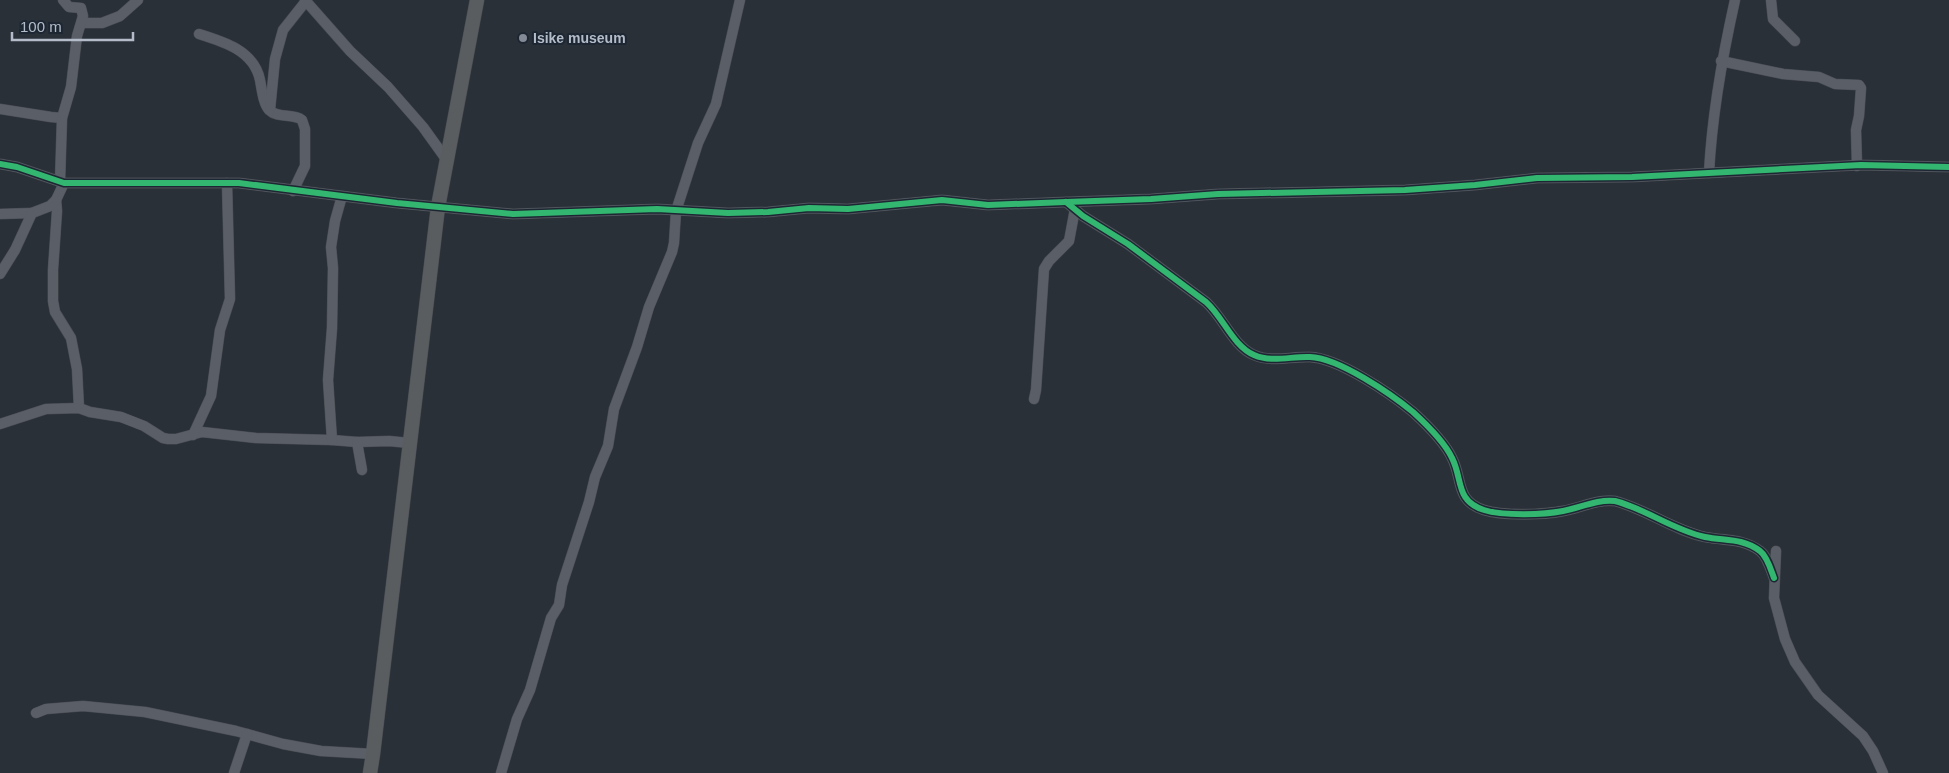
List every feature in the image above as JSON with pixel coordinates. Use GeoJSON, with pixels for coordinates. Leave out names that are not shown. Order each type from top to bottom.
{"type":"FeatureCollection","features":[{"type":"Feature","properties":{"kind":"highway"},"geometry":{"type":"LineString","coordinates":[[370,773],[374,754],[438,207],[478,0]]}},
{"type":"Feature","properties":{"kind":"street"},"geometry":{"type":"LineString","coordinates":[[63,0],[69,7],[81,8],[83,10],[82,23],[77,36],[71,87],[62,118],[62,182],[56,200],[58,212],[53,270],[54,302],[55,312],[72,338],[77,368],[79,408]]}},
{"type":"Feature","properties":{"kind":"street"},"geometry":{"type":"LineString","coordinates":[[82,23],[102,23],[120,16],[138,0]]}},
{"type":"Feature","properties":{"kind":"street"},"geometry":{"type":"LineString","coordinates":[[270,110],[275,59],[283,30],[306,0],[350,51],[388,87],[423,127],[446,159]]}},
{"type":"Feature","properties":{"kind":"street"},"geometry":{"type":"LineString","coordinates":[[501,773],[517,719],[530,690],[551,618],[558,606],[562,585],[589,502],[594,477],[608,446],[614,409],[649,306],[672,252],[676,211],[698,143],[716,104],[740,0]]}},
{"type":"Feature","properties":{"kind":"street"},"geometry":{"type":"LineString","coordinates":[[1709,173],[1712,128],[1721,61],[1735,0]]}},
{"type":"Feature","properties":{"kind":"street"},"geometry":{"type":"LineString","coordinates":[[1771,0],[1774,19],[1795,41]]}},
{"type":"Feature","properties":{"kind":"street"},"geometry":{"type":"LineString","coordinates":[[199,34],[234,47],[251,60],[256,67],[263,96],[270,110],[277,114],[300,118],[303,121],[305,166],[293,191]]}},
{"type":"Feature","properties":{"kind":"street"},"geometry":{"type":"LineString","coordinates":[[1721,61],[1783,74],[1819,77],[1835,84],[1859,85],[1861,88],[1861,101],[1856,130],[1857,166]]}},
{"type":"Feature","properties":{"kind":"street"},"geometry":{"type":"LineString","coordinates":[[0,109],[62,118]]}},
{"type":"Feature","properties":{"kind":"street"},"geometry":{"type":"LineString","coordinates":[[0,164],[16,167],[62,182],[251,184],[293,191],[513,214],[657,209],[728,213],[817,208],[848,209],[952,200],[988,205],[1151,199],[1218,194],[1405,190],[1537,178],[1632,177],[1857,166],[1949,167]]}},
{"type":"Feature","properties":{"kind":"street"},"geometry":{"type":"LineString","coordinates":[[193,434],[211,396],[220,330],[230,299],[227,183]]}},
{"type":"Feature","properties":{"kind":"street"},"geometry":{"type":"LineString","coordinates":[[332,440],[328,380],[332,328],[333,268],[331,247],[335,221],[342,196]]}},
{"type":"Feature","properties":{"kind":"street"},"geometry":{"type":"LineString","coordinates":[[0,214],[32,214],[56,200]]}},
{"type":"Feature","properties":{"kind":"street"},"geometry":{"type":"LineString","coordinates":[[1066,202],[1128,244],[1206,302],[1214,309],[1237,341],[1255,356],[1275,359],[1316,357],[1343,368],[1394,397],[1414,413],[1448,452],[1455,465],[1463,494],[1475,506],[1496,512],[1532,514],[1558,512],[1606,501],[1615,501],[1689,533],[1741,541],[1749,544],[1763,552],[1774,578]]}},
{"type":"Feature","properties":{"kind":"street"},"geometry":{"type":"LineString","coordinates":[[1034,399],[1044,269],[1049,261],[1069,242],[1075,209]]}},
{"type":"Feature","properties":{"kind":"street"},"geometry":{"type":"LineString","coordinates":[[0,274],[32,214]]}},
{"type":"Feature","properties":{"kind":"street"},"geometry":{"type":"LineString","coordinates":[[0,424],[46,409],[79,408],[90,412],[121,417],[144,426],[157,435],[168,439],[176,439],[202,432],[242,437],[410,443]]}},
{"type":"Feature","properties":{"kind":"street"},"geometry":{"type":"LineString","coordinates":[[357,442],[362,470]]}},
{"type":"Feature","properties":{"kind":"street"},"geometry":{"type":"LineString","coordinates":[[1776,551],[1774,598],[1785,639],[1795,662],[1818,696],[1863,736],[1873,751],[1883,773]]}},
{"type":"Feature","properties":{"kind":"street"},"geometry":{"type":"LineString","coordinates":[[36,713],[54,708],[93,706],[173,717],[195,724],[321,751],[374,754]]}},
{"type":"Feature","properties":{"kind":"street"},"geometry":{"type":"LineString","coordinates":[[234,773],[247,734]]}},
{"type":"Feature","properties":{"kind":"cycle path"},"geometry":{"type":"LineString","coordinates":[[0,164],[17,167],[64,183],[239,183],[397,203],[513,214],[657,209],[728,213],[768,212],[809,208],[848,209],[942,200],[988,205],[1151,199],[1218,194],[1405,190],[1537,178],[1632,177],[1861,165],[1949,167]]}},
{"type":"Feature","properties":{"kind":"cycle path"},"geometry":{"type":"LineString","coordinates":[[1066,202],[1083,216],[1128,244],[1206,302],[1234,338],[1247,351],[1268,359],[1310,357],[1335,363],[1364,378],[1413,412],[1445,446],[1452,458],[1464,495],[1475,506],[1492,512],[1534,514],[1563,511],[1595,502],[1615,501],[1638,509],[1693,534],[1740,542],[1754,547],[1765,556],[1774,578]]}},
{"type":"Feature","properties":{"kind":"place","name":"Isike museum"},"geometry":{"type":"Point","coordinates":[523,38]}}]}
